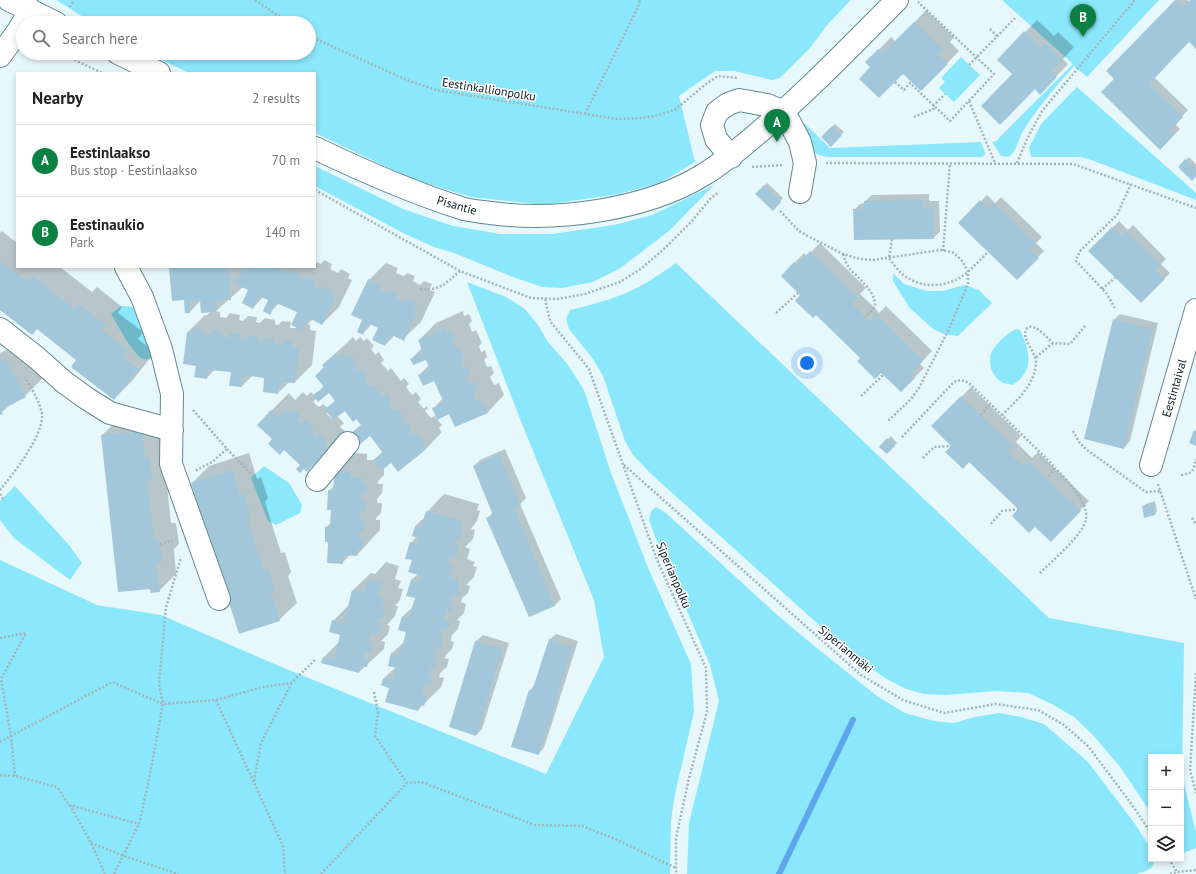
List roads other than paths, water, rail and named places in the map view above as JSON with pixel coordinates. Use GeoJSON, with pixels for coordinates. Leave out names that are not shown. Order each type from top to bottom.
{"type":"FeatureCollection","features":[{"type":"Feature","properties":{"kind":"street"},"geometry":{"type":"LineString","coordinates":[[9,0],[31,10],[62,16]]}},
{"type":"Feature","properties":{"kind":"street","name":"Pisantie"},"geometry":{"type":"LineString","coordinates":[[316,148],[372,175],[466,209],[505,215],[535,217],[569,215],[609,209],[670,191],[702,176],[740,162],[784,112],[897,0]]}},
{"type":"Feature","properties":{"kind":"street"},"geometry":{"type":"LineString","coordinates":[[27,16],[31,10]]}},
{"type":"Feature","properties":{"kind":"street"},"geometry":{"type":"LineString","coordinates":[[0,56],[16,34]]}},
{"type":"Feature","properties":{"kind":"street"},"geometry":{"type":"LineString","coordinates":[[132,60],[157,72]]}},
{"type":"Feature","properties":{"kind":"street"},"geometry":{"type":"LineString","coordinates":[[740,162],[716,139],[712,126],[717,112],[728,104],[739,100],[767,105],[784,112],[800,142],[805,163],[800,192]]}},
{"type":"Feature","properties":{"kind":"street"},"geometry":{"type":"LineString","coordinates":[[127,268],[142,297],[160,349],[172,394],[171,464],[219,599]]}},
{"type":"Feature","properties":{"kind":"street","name":"Eestintaival"},"geometry":{"type":"LineString","coordinates":[[1151,465],[1196,310]]}},
{"type":"Feature","properties":{"kind":"street"},"geometry":{"type":"LineString","coordinates":[[0,329],[37,358],[64,382],[110,413],[172,430]]}},
{"type":"Feature","properties":{"kind":"street"},"geometry":{"type":"LineString","coordinates":[[316,480],[348,443]]}},
{"type":"Feature","properties":{"kind":"waterway"},"geometry":{"type":"LineString","coordinates":[[779,874],[853,720]]}},
{"type":"Feature","properties":{"kind":"place","name":"Eestinaukio"},"geometry":{"type":"Point","coordinates":[1083,37]}},
{"type":"Feature","properties":{"kind":"place","name":"Eestinlaakso"},"geometry":{"type":"Point","coordinates":[777,142]}}]}
